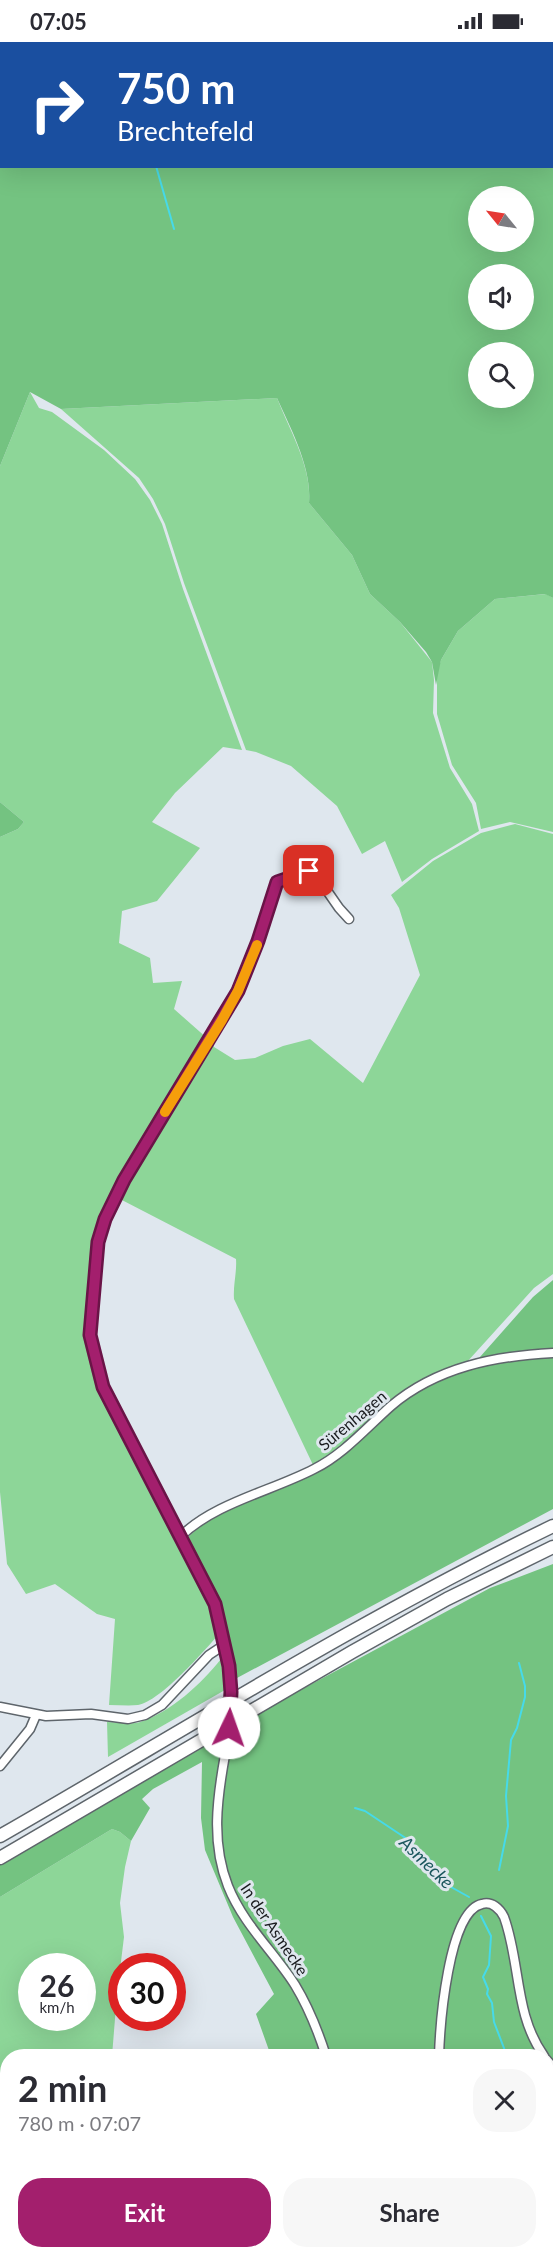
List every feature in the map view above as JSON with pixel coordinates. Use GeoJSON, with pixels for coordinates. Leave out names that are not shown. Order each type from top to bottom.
{"type":"FeatureCollection","features":[{"type":"Feature","properties":{"kind":"highway"},"geometry":{"type":"LineString","coordinates":[[0,1836],[303,1659],[425,1591],[553,1526]]}},
{"type":"Feature","properties":{"kind":"highway"},"geometry":{"type":"LineString","coordinates":[[0,1858],[352,1652],[447,1599],[553,1547]]}},
{"type":"Feature","properties":{"kind":"street","name":"In der Asmecke"},"geometry":{"type":"LineString","coordinates":[[324,2049],[316,2024],[303,1998],[244,1915],[228,1887],[216,1825],[230,1710],[229,1666],[215,1604],[103,1387],[90,1335],[98,1242],[115,1196],[238,991],[258,941],[277,882],[314,872],[349,919]]}},
{"type":"Feature","properties":{"kind":"street","name":"Sürenhagen"},"geometry":{"type":"LineString","coordinates":[[180,1537],[188,1528],[208,1516],[315,1469],[332,1459],[412,1390],[432,1380],[488,1359],[553,1353]]}},
{"type":"Feature","properties":{"kind":"street"},"geometry":{"type":"LineString","coordinates":[[0,1707],[36,1714],[91,1714],[128,1719],[145,1715],[162,1705],[204,1659],[224,1645]]}},
{"type":"Feature","properties":{"kind":"street"},"geometry":{"type":"LineString","coordinates":[[0,1766],[30,1729],[36,1714]]}},
{"type":"Feature","properties":{"kind":"street"},"geometry":{"type":"LineString","coordinates":[[440,2049],[445,1994],[457,1934],[469,1911],[477,1905],[486,1903],[497,1907],[504,1917],[524,2018],[539,2049]]}},
{"type":"Feature","properties":{"kind":"green space"},"geometry":{"type":"Polygon","coordinates":[[[0,168],[553,168],[553,598],[545,594],[495,599],[458,631],[441,660],[436,685],[432,662],[426,652],[400,622],[370,594],[352,555],[309,503],[304,463],[277,398],[61,409],[30,392],[0,466],[0,168]]]}},
{"type":"Feature","properties":{"kind":"green space"},"geometry":{"type":"Polygon","coordinates":[[[30,392],[39,408],[52,412],[104,450],[135,479],[150,500],[162,524],[183,589],[242,750],[223,747],[175,793],[152,822],[200,848],[157,901],[122,911],[119,943],[150,958],[153,983],[182,981],[174,1009],[208,1039],[140,1146],[111,1198],[103,1219],[87,1334],[91,1358],[101,1388],[212,1605],[220,1633],[170,1685],[158,1695],[138,1705],[109,1705],[115,1619],[97,1614],[55,1584],[26,1594],[7,1564],[0,1492],[0,837],[18,829],[24,822],[0,802],[0,466],[30,392]]]}},
{"type":"Feature","properties":{"kind":"green space"},"geometry":{"type":"Polygon","coordinates":[[[277,398],[304,463],[309,503],[352,555],[370,594],[400,622],[432,662],[433,713],[450,768],[472,804],[479,831],[432,859],[402,882],[385,841],[362,854],[337,806],[291,766],[246,750],[184,583],[165,524],[153,499],[139,478],[61,409],[277,398]]]}},
{"type":"Feature","properties":{"kind":"green space"},"geometry":{"type":"Polygon","coordinates":[[[546,594],[553,598],[553,832],[510,822],[481,829],[476,803],[452,765],[437,714],[437,673],[441,660],[458,631],[495,599],[546,594]]]}},
{"type":"Feature","properties":{"kind":"green space"},"geometry":{"type":"Polygon","coordinates":[[[0,802],[24,822],[18,829],[0,837],[0,802]]]}},
{"type":"Feature","properties":{"kind":"green space"},"geometry":{"type":"Polygon","coordinates":[[[515,824],[553,834],[553,1274],[534,1288],[467,1362],[314,1467],[234,1299],[236,1259],[118,1198],[212,1042],[214,1047],[235,1060],[255,1058],[283,1046],[310,1039],[363,1083],[420,975],[399,908],[391,895],[433,861],[481,833],[515,824]]]}},
{"type":"Feature","properties":{"kind":"green space"},"geometry":{"type":"Polygon","coordinates":[[[553,1280],[553,1509],[237,1678],[218,1602],[186,1539],[209,1518],[316,1471],[414,1391],[472,1366],[533,1297],[553,1280]]]}},
{"type":"Feature","properties":{"kind":"green space"},"geometry":{"type":"Polygon","coordinates":[[[553,1564],[553,2049],[268,2049],[256,2014],[274,1994],[233,1917],[205,1850],[201,1818],[202,1762],[153,1789],[142,1799],[150,1808],[131,1841],[112,1829],[0,1897],[0,1865],[243,1721],[490,1588],[553,1564]]]}},
{"type":"Feature","properties":{"kind":"green space"},"geometry":{"type":"Polygon","coordinates":[[[221,1659],[225,1690],[108,1757],[107,1722],[136,1723],[163,1711],[195,1687],[221,1659]]]}},
{"type":"Feature","properties":{"kind":"green space"},"geometry":{"type":"Polygon","coordinates":[[[112,1829],[131,1841],[120,1903],[124,1937],[122,1953],[108,1953],[108,2031],[114,2031],[113,2049],[0,2049],[0,1897],[112,1829]]]}},
{"type":"Feature","properties":{"kind":"waterway"},"geometry":{"type":"LineString","coordinates":[[157,168],[174,229]]}},
{"type":"Feature","properties":{"kind":"waterway"},"geometry":{"type":"LineString","coordinates":[[499,1870],[508,1826],[506,1796],[511,1740],[517,1728],[525,1697],[525,1686],[519,1663]]}},
{"type":"Feature","properties":{"kind":"waterway","name":"Asmecke"},"geometry":{"type":"LineString","coordinates":[[355,1808],[365,1811],[404,1837],[429,1859],[451,1887],[469,1897]]}},
{"type":"Feature","properties":{"kind":"waterway","name":"Asmecke"},"geometry":{"type":"LineString","coordinates":[[481,1916],[491,1936],[489,1965],[483,1977],[492,2003],[494,2022],[504,2049]]}},
{"type":"Feature","properties":{"kind":"slow traffic"},"geometry":{"type":"LineString","coordinates":[[165,1112],[238,991],[257,945]]}},
{"type":"Feature","properties":{"kind":"route"},"geometry":{"type":"LineString","coordinates":[[229,1728],[231,1692],[229,1666],[215,1604],[103,1387],[95,1359],[90,1335],[98,1242],[115,1196],[238,991],[258,941],[277,882],[309,871]]}}]}
